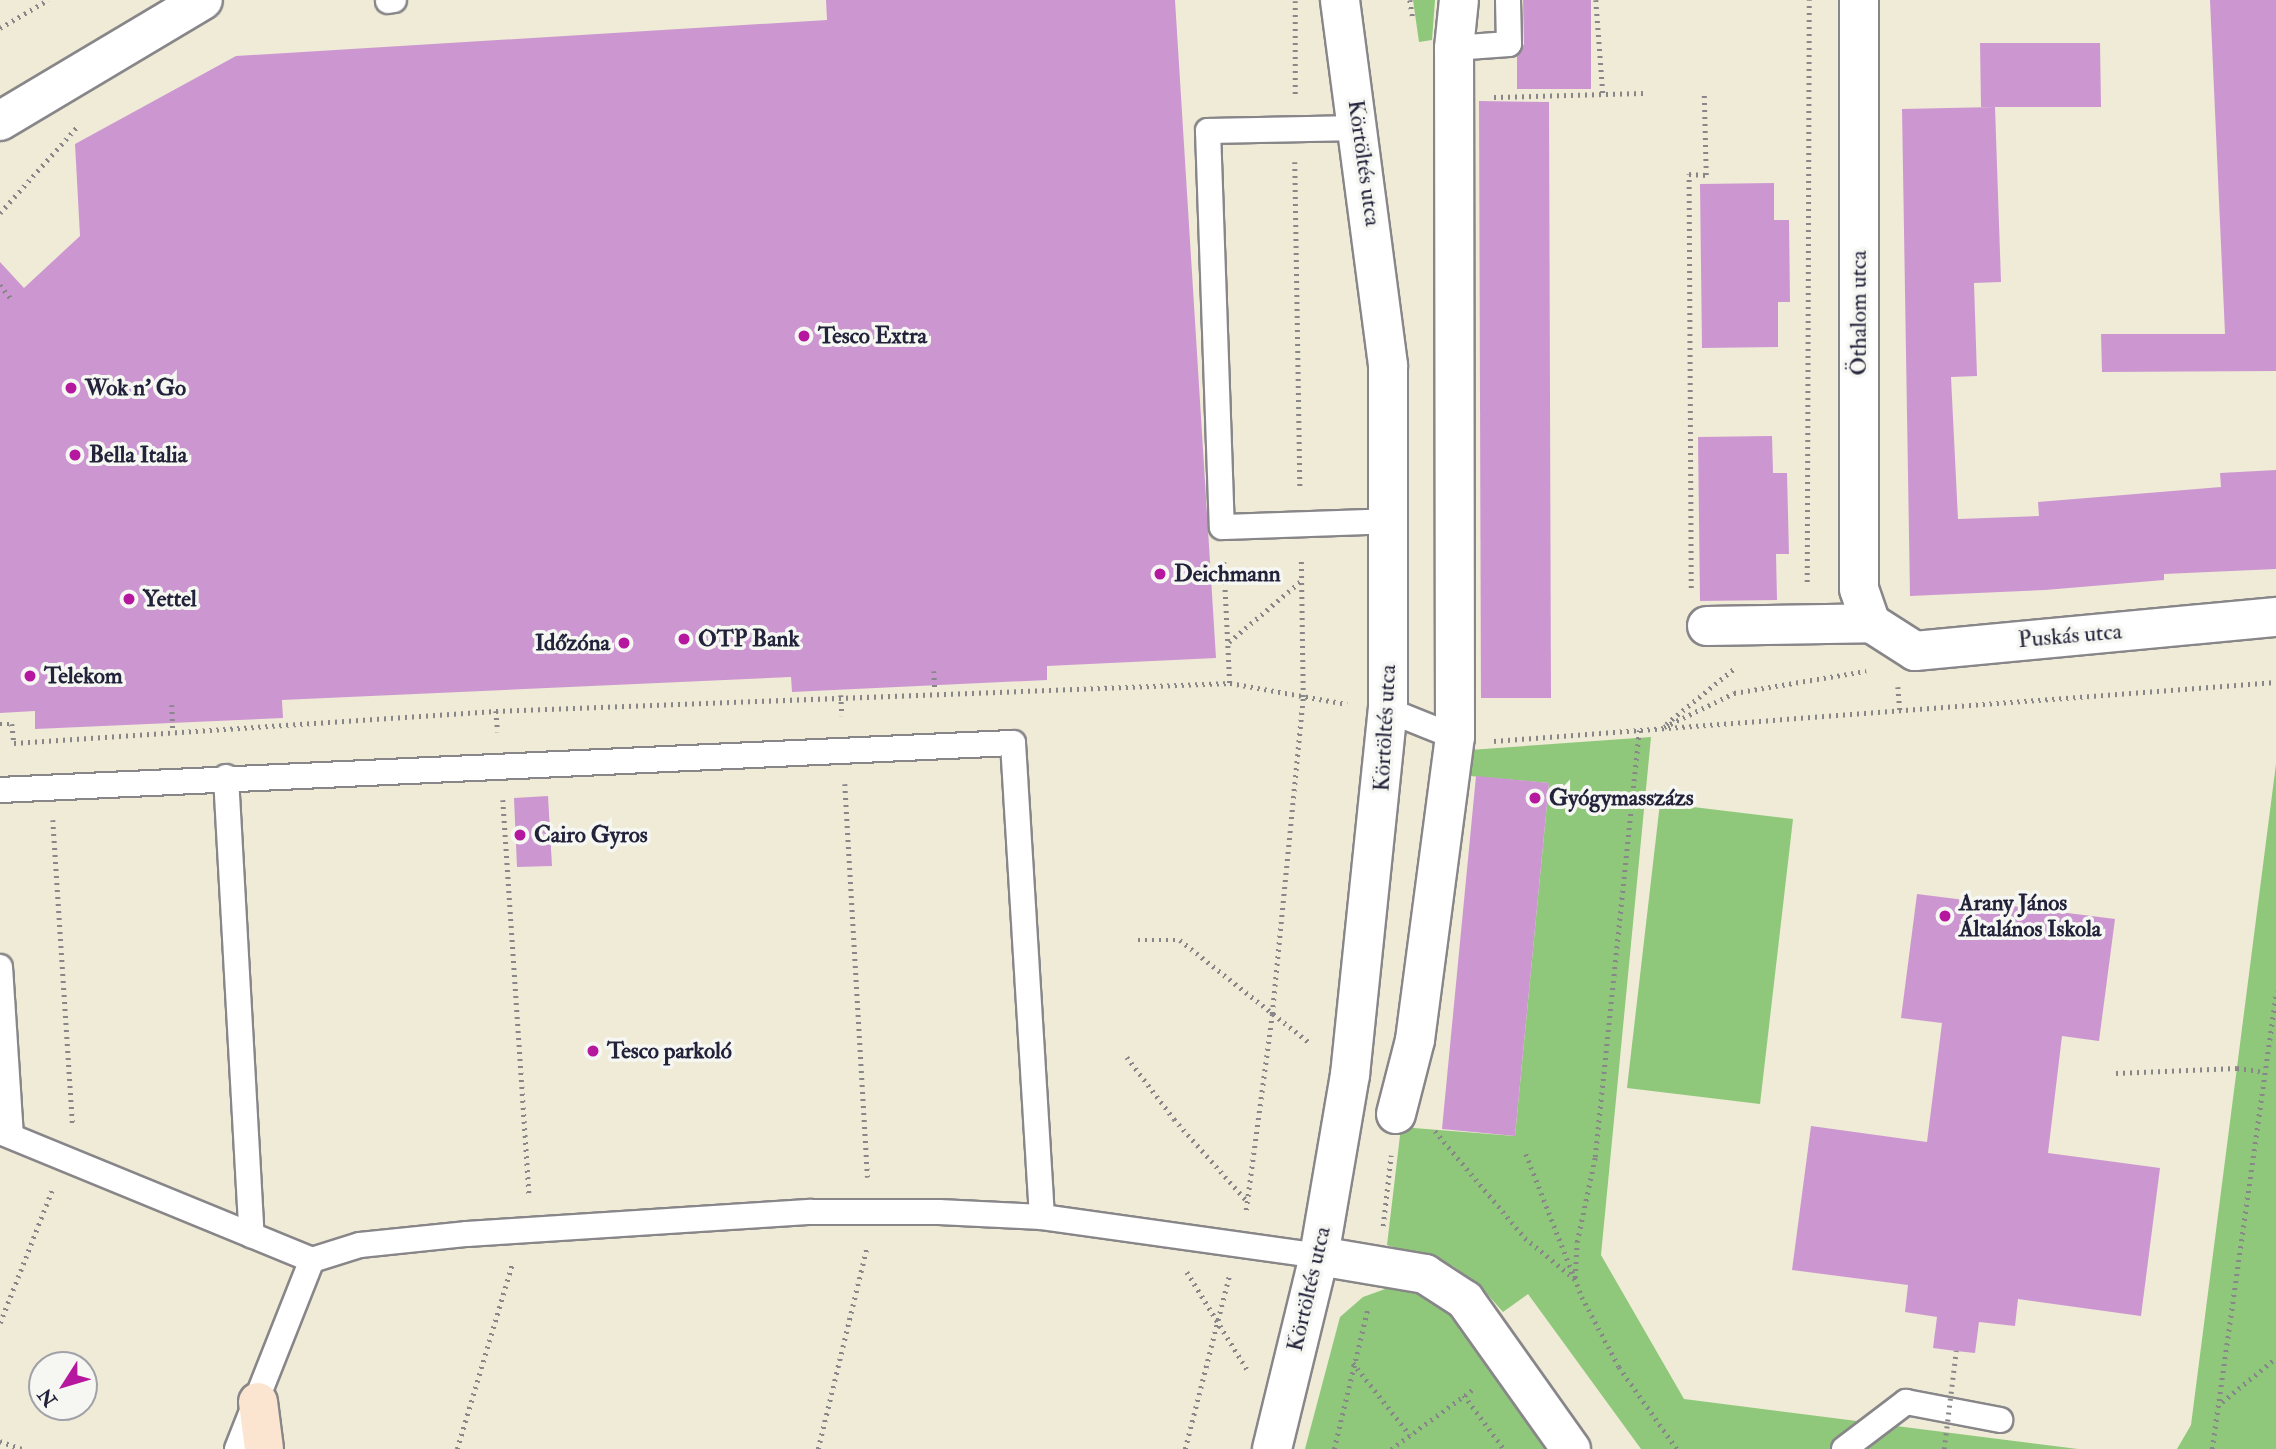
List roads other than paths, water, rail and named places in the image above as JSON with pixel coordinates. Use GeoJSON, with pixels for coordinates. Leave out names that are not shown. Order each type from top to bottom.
{"type":"FeatureCollection","features":[{"type":"Feature","properties":{"kind":"main road"},"geometry":{"type":"LineString","coordinates":[[258,1402],[264,1449]]}},
{"type":"Feature","properties":{"kind":"street"},"geometry":{"type":"LineString","coordinates":[[0,121],[203,0]]}},
{"type":"Feature","properties":{"kind":"street","name":"Körtöltés utca"},"geometry":{"type":"LineString","coordinates":[[1276,1433],[1319,1256],[1350,1075],[1388,710],[1391,521],[1388,365],[1359,128],[1340,0]]}},
{"type":"Feature","properties":{"kind":"street"},"geometry":{"type":"LineString","coordinates":[[1399,1107],[1415,1040],[1455,737],[1454,48],[1458,0]]}},
{"type":"Feature","properties":{"kind":"street","name":"Öthalom utca"},"geometry":{"type":"LineString","coordinates":[[1859,0],[1859,589],[1871,623]]}},
{"type":"Feature","properties":{"kind":"street","name":"Puskás utca"},"geometry":{"type":"LineString","coordinates":[[1871,623],[1915,651],[2276,617]]}},
{"type":"Feature","properties":{"kind":"street"},"geometry":{"type":"LineString","coordinates":[[1707,626],[1871,623]]}},
{"type":"Feature","properties":{"kind":"street"},"geometry":{"type":"LineString","coordinates":[[1319,1256],[1425,1274],[1465,1300],[1571,1449]]}},
{"type":"Feature","properties":{"kind":"lane"},"geometry":{"type":"LineString","coordinates":[[1454,48],[1509,44],[1508,0]]}},
{"type":"Feature","properties":{"kind":"lane"},"geometry":{"type":"LineString","coordinates":[[1359,128],[1208,131],[1222,527],[1391,521]]}},
{"type":"Feature","properties":{"kind":"lane"},"geometry":{"type":"LineString","coordinates":[[1388,710],[1455,737]]}},
{"type":"Feature","properties":{"kind":"lane"},"geometry":{"type":"LineString","coordinates":[[0,790],[501,764],[1013,743],[1042,1217]]}},
{"type":"Feature","properties":{"kind":"lane"},"geometry":{"type":"LineString","coordinates":[[226,777],[252,1236]]}},
{"type":"Feature","properties":{"kind":"lane"},"geometry":{"type":"LineString","coordinates":[[0,967],[5,1134],[312,1260],[359,1245],[811,1212],[1042,1217],[1164,1232],[1319,1256]]}},
{"type":"Feature","properties":{"kind":"lane"},"geometry":{"type":"LineString","coordinates":[[237,1449],[258,1402],[312,1260]]}},
{"type":"Feature","properties":{"kind":"lane"},"geometry":{"type":"LineString","coordinates":[[1844,1449],[1906,1402],[2000,1420]]}},
{"type":"Feature","properties":{"kind":"place","name":"Tesco Extra"},"geometry":{"type":"Point","coordinates":[804,336]}},
{"type":"Feature","properties":{"kind":"place","name":"Wok n' Go"},"geometry":{"type":"Point","coordinates":[71,388]}},
{"type":"Feature","properties":{"kind":"place","name":"Bella Italia"},"geometry":{"type":"Point","coordinates":[75,455]}},
{"type":"Feature","properties":{"kind":"place","name":"Deichmann"},"geometry":{"type":"Point","coordinates":[1160,574]}},
{"type":"Feature","properties":{"kind":"place","name":"Yettel"},"geometry":{"type":"Point","coordinates":[129,599]}},
{"type":"Feature","properties":{"kind":"place","name":"OTP Bank"},"geometry":{"type":"Point","coordinates":[684,639]}},
{"type":"Feature","properties":{"kind":"place","name":"Időzóna"},"geometry":{"type":"Point","coordinates":[624,643]}},
{"type":"Feature","properties":{"kind":"place","name":"Telekom"},"geometry":{"type":"Point","coordinates":[30,676]}},
{"type":"Feature","properties":{"kind":"place","name":"Gyógymasszázs"},"geometry":{"type":"Point","coordinates":[1535,798]}},
{"type":"Feature","properties":{"kind":"place","name":"Cairo Gyros"},"geometry":{"type":"Point","coordinates":[520,835]}},
{"type":"Feature","properties":{"kind":"place","name":"Arany János Általános Iskola"},"geometry":{"type":"Point","coordinates":[1945,916]}},
{"type":"Feature","properties":{"kind":"place","name":"Tesco parkoló"},"geometry":{"type":"Point","coordinates":[593,1051]}}]}
